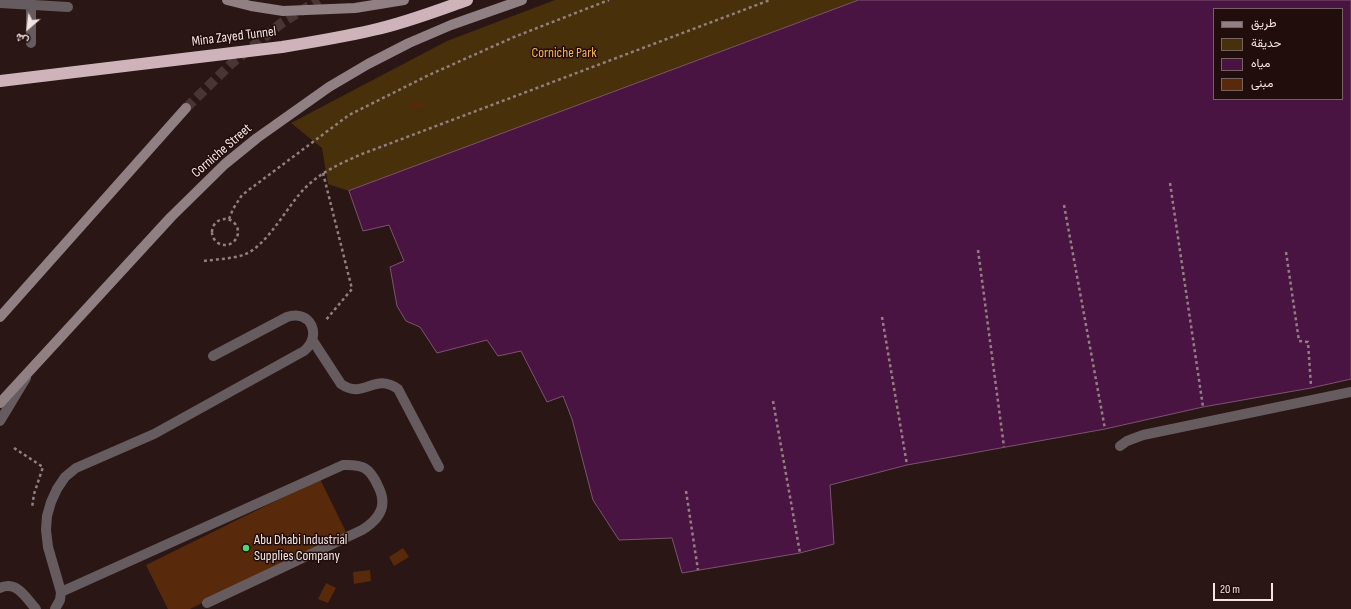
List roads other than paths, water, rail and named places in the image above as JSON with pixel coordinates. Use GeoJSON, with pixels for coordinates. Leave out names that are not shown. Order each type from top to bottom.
{"type":"FeatureCollection","features":[{"type":"Feature","properties":{"kind":"highway","name":"Mina Zayed Tunnel"},"geometry":{"type":"LineString","coordinates":[[0,81],[282,47],[328,40],[374,30],[467,0]]}},
{"type":"Feature","properties":{"kind":"street"},"geometry":{"type":"LineString","coordinates":[[228,0],[251,6],[283,11],[355,8],[404,0]]}},
{"type":"Feature","properties":{"kind":"street","name":"Corniche Street"},"geometry":{"type":"LineString","coordinates":[[0,403],[170,217],[225,164],[257,138],[329,87],[368,64],[451,26],[522,0]]}},
{"type":"Feature","properties":{"kind":"street"},"geometry":{"type":"LineString","coordinates":[[0,4],[68,7]]}},
{"type":"Feature","properties":{"kind":"street"},"geometry":{"type":"LineString","coordinates":[[31,5],[31,43]]}},
{"type":"Feature","properties":{"kind":"street"},"geometry":{"type":"LineString","coordinates":[[0,317],[186,108]]}},
{"type":"Feature","properties":{"kind":"street"},"geometry":{"type":"LineString","coordinates":[[55,609],[60,600],[61,592],[48,547],[46,530],[47,516],[57,489],[66,478],[76,468],[154,434],[304,351],[309,346],[313,338],[313,328],[310,322],[305,318],[293,315],[212,356]]}},
{"type":"Feature","properties":{"kind":"street"},"geometry":{"type":"LineString","coordinates":[[313,338],[341,384],[346,388],[359,390],[379,382],[386,383],[398,389],[439,467]]}},
{"type":"Feature","properties":{"kind":"street"},"geometry":{"type":"LineString","coordinates":[[0,421],[33,366]]}},
{"type":"Feature","properties":{"kind":"street"},"geometry":{"type":"LineString","coordinates":[[1120,446],[1127,441],[1143,435],[1351,392]]}},
{"type":"Feature","properties":{"kind":"street"},"geometry":{"type":"LineString","coordinates":[[61,592],[343,465],[359,466],[373,474],[383,494],[379,516],[372,524],[207,603]]}},
{"type":"Feature","properties":{"kind":"street"},"geometry":{"type":"LineString","coordinates":[[0,588],[6,586],[16,587],[36,609]]}},
{"type":"Feature","properties":{"kind":"water"},"geometry":{"type":"Polygon","coordinates":[[[859,0],[1351,0],[1351,379],[1311,388],[1203,407],[1105,429],[907,465],[830,485],[834,544],[800,553],[682,573],[672,538],[619,540],[593,500],[572,419],[563,396],[547,402],[521,351],[498,356],[487,340],[437,353],[420,327],[406,321],[397,306],[390,267],[404,261],[389,225],[363,231],[349,191],[859,0]]]}},
{"type":"Feature","properties":{"kind":"tunnel"},"geometry":{"type":"LineString","coordinates":[[186,108],[232,63],[283,22],[319,0]]}},
{"type":"Feature","properties":{"kind":"place","name":"Abu Dhabi Industrial Supplies Company"},"geometry":{"type":"Point","coordinates":[246,548]}},
{"type":"Feature","properties":{"kind":"park label","name":"Corniche Park"},"geometry":{"type":"Point","coordinates":[564,53]}}]}
